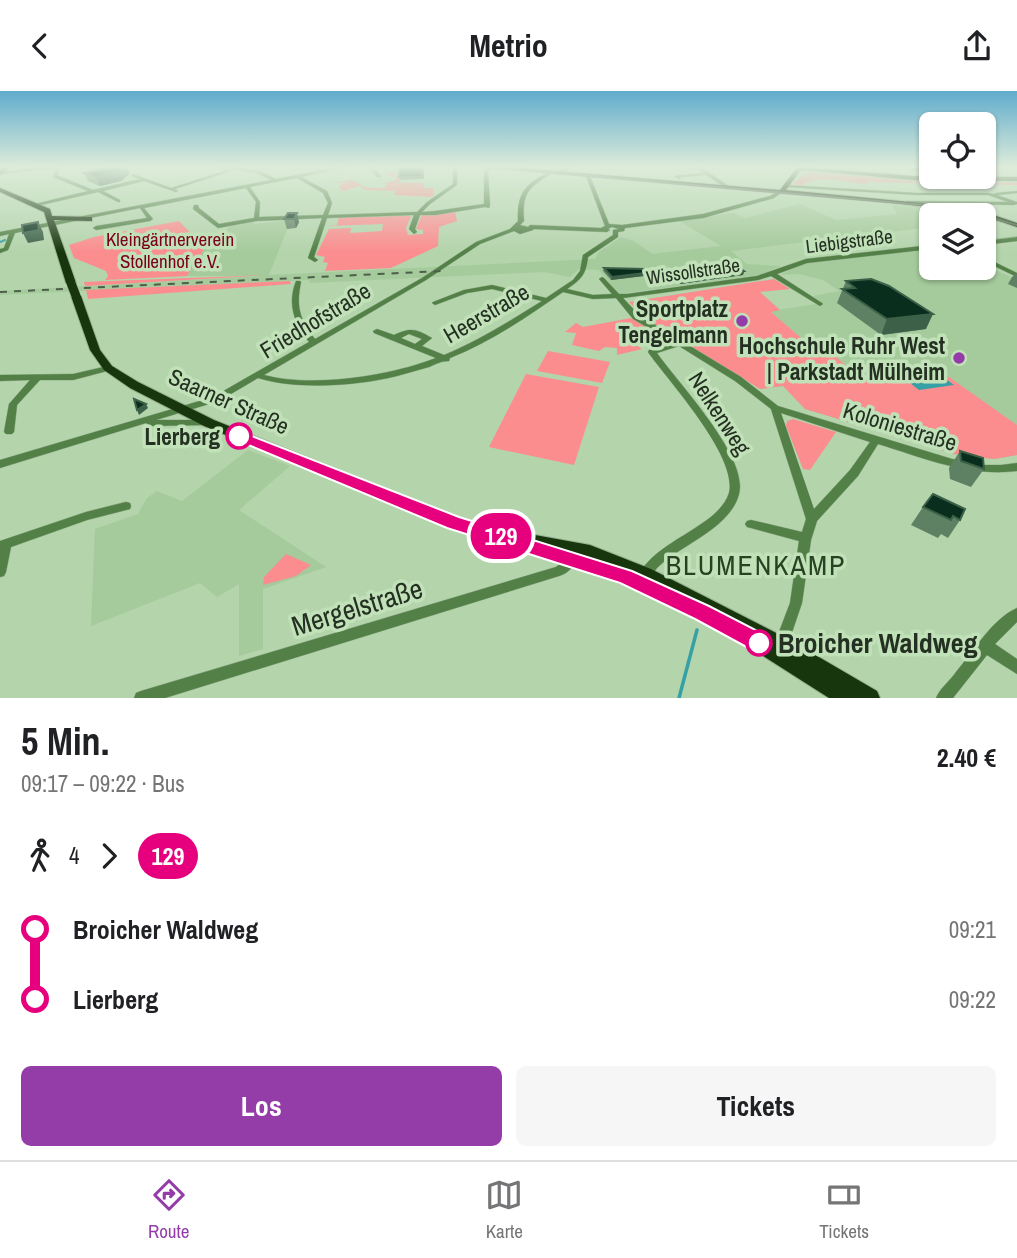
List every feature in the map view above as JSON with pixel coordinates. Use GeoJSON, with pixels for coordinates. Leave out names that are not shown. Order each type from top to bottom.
{"type":"FeatureCollection","features":[{"type":"Feature","properties":{"kind":"main road","name":"Saarner Straße"},"geometry":{"type":"LineString","coordinates":[[13,195],[46,209],[95,350],[108,367],[126,381],[209,423],[454,523],[573,554],[702,612],[845,697]]}},
{"type":"Feature","properties":{"kind":"main road"},"geometry":{"type":"LineString","coordinates":[[842,195],[919,204]]}},
{"type":"Feature","properties":{"kind":"main road"},"geometry":{"type":"LineString","coordinates":[[845,195],[919,203]]}},
{"type":"Feature","properties":{"kind":"main road"},"geometry":{"type":"LineString","coordinates":[[996,218],[1017,225]]}},
{"type":"Feature","properties":{"kind":"main road"},"geometry":{"type":"LineString","coordinates":[[53,225],[86,219]]}},
{"type":"Feature","properties":{"kind":"main road"},"geometry":{"type":"LineString","coordinates":[[53,225],[86,219]]}},
{"type":"Feature","properties":{"kind":"main road","name":"Saarner Straße"},"geometry":{"type":"LineString","coordinates":[[573,554],[590,552],[645,574],[781,645],[870,698]]}},
{"type":"Feature","properties":{"kind":"street"},"geometry":{"type":"LineString","coordinates":[[37,205],[78,195]]}},
{"type":"Feature","properties":{"kind":"street"},"geometry":{"type":"LineString","coordinates":[[108,195],[118,201]]}},
{"type":"Feature","properties":{"kind":"street"},"geometry":{"type":"LineString","coordinates":[[181,195],[185,199]]}},
{"type":"Feature","properties":{"kind":"street"},"geometry":{"type":"LineString","coordinates":[[86,219],[204,195]]}},
{"type":"Feature","properties":{"kind":"street"},"geometry":{"type":"LineString","coordinates":[[253,195],[258,203],[256,219]]}},
{"type":"Feature","properties":{"kind":"street"},"geometry":{"type":"LineString","coordinates":[[316,260],[311,258],[328,216],[331,203],[328,195]]}},
{"type":"Feature","properties":{"kind":"street"},"geometry":{"type":"LineString","coordinates":[[414,232],[413,222],[418,212],[438,195]]}},
{"type":"Feature","properties":{"kind":"street"},"geometry":{"type":"LineString","coordinates":[[196,206],[196,209],[215,225],[221,226],[256,219],[488,206],[487,195]]}},
{"type":"Feature","properties":{"kind":"street"},"geometry":{"type":"LineString","coordinates":[[522,195],[520,202],[522,227],[548,228],[606,224],[617,228],[703,216],[775,195]]}},
{"type":"Feature","properties":{"kind":"street"},"geometry":{"type":"LineString","coordinates":[[595,195],[606,224]]}},
{"type":"Feature","properties":{"kind":"street"},"geometry":{"type":"LineString","coordinates":[[909,202],[993,206],[1015,203],[995,195]]}},
{"type":"Feature","properties":{"kind":"street"},"geometry":{"type":"LineString","coordinates":[[96,229],[150,219],[142,208]]}},
{"type":"Feature","properties":{"kind":"street"},"geometry":{"type":"LineString","coordinates":[[0,234],[53,225]]}},
{"type":"Feature","properties":{"kind":"street","name":"Friedhofstraße"},"geometry":{"type":"LineString","coordinates":[[0,464],[216,399],[424,279],[471,247],[522,227]]}},
{"type":"Feature","properties":{"kind":"street","name":"Heerstraße"},"geometry":{"type":"LineString","coordinates":[[259,376],[279,381],[358,381],[414,370],[446,359],[477,345],[582,275],[585,256],[616,236],[617,228]]}},
{"type":"Feature","properties":{"kind":"street"},"geometry":{"type":"LineString","coordinates":[[0,251],[6,249],[13,232]]}},
{"type":"Feature","properties":{"kind":"street"},"geometry":{"type":"LineString","coordinates":[[996,242],[1017,239]]}},
{"type":"Feature","properties":{"kind":"street","name":"Liebigstraße"},"geometry":{"type":"LineString","coordinates":[[772,274],[806,261],[919,248]]}},
{"type":"Feature","properties":{"kind":"street"},"geometry":{"type":"LineString","coordinates":[[996,265],[1017,275]]}},
{"type":"Feature","properties":{"kind":"street","name":"Wissollstraße"},"geometry":{"type":"LineString","coordinates":[[562,290],[587,296],[617,297],[772,274],[820,304]]}},
{"type":"Feature","properties":{"kind":"street"},"geometry":{"type":"LineString","coordinates":[[602,279],[636,317],[738,379],[775,408],[812,519]]}},
{"type":"Feature","properties":{"kind":"street"},"geometry":{"type":"LineString","coordinates":[[298,282],[293,299],[294,311],[314,343]]}},
{"type":"Feature","properties":{"kind":"street"},"geometry":{"type":"LineString","coordinates":[[435,303],[466,291],[492,287],[546,300]]}},
{"type":"Feature","properties":{"kind":"street"},"geometry":{"type":"LineString","coordinates":[[377,331],[446,359]]}},
{"type":"Feature","properties":{"kind":"street"},"geometry":{"type":"LineString","coordinates":[[395,338],[409,331],[428,338],[418,346]]}},
{"type":"Feature","properties":{"kind":"street","name":"Nelkenweg"},"geometry":{"type":"LineString","coordinates":[[645,574],[654,560],[684,544],[720,515],[733,498],[735,487],[729,459],[652,352],[679,344]]}},
{"type":"Feature","properties":{"kind":"street"},"geometry":{"type":"LineString","coordinates":[[0,378],[81,376],[108,367]]}},
{"type":"Feature","properties":{"kind":"street"},"geometry":{"type":"LineString","coordinates":[[9,432],[13,404],[38,377]]}},
{"type":"Feature","properties":{"kind":"street","name":"Koloniestraße"},"geometry":{"type":"LineString","coordinates":[[775,408],[875,442],[966,466],[1012,468]]}},
{"type":"Feature","properties":{"kind":"street","name":"Friedhofstraße"},"geometry":{"type":"LineString","coordinates":[[142,423],[209,423]]}},
{"type":"Feature","properties":{"kind":"street"},"geometry":{"type":"LineString","coordinates":[[781,645],[796,603],[806,538],[812,519],[854,473],[875,442]]}},
{"type":"Feature","properties":{"kind":"street"},"geometry":{"type":"LineString","coordinates":[[1012,468],[1017,477]]}},
{"type":"Feature","properties":{"kind":"street"},"geometry":{"type":"LineString","coordinates":[[0,572],[3,545],[86,516],[126,506]]}},
{"type":"Feature","properties":{"kind":"street"},"geometry":{"type":"LineString","coordinates":[[751,524],[806,538]]}},
{"type":"Feature","properties":{"kind":"street","name":"Mergelstraße"},"geometry":{"type":"LineString","coordinates":[[141,698],[559,572],[573,554]]}},
{"type":"Feature","properties":{"kind":"street"},"geometry":{"type":"LineString","coordinates":[[943,698],[954,691],[1001,626],[1017,614]]}},
{"type":"Feature","properties":{"kind":"street"},"geometry":{"type":"LineString","coordinates":[[986,646],[1017,667]]}},
{"type":"Feature","properties":{"kind":"shaded area"},"geometry":{"type":"Polygon","coordinates":[[[800,204],[836,220],[897,214],[892,205],[919,207],[919,228],[731,251],[747,264],[781,266],[759,275],[619,294],[599,270],[579,269],[570,277],[544,272],[0,295],[0,291],[262,276],[187,276],[205,248],[199,242],[219,237],[230,226],[255,221],[253,224],[291,220],[269,275],[595,259],[599,252],[621,237],[634,241],[652,254],[721,246],[679,221],[733,213],[746,218],[800,204]]]}},
{"type":"Feature","properties":{"kind":"shaded area"},"geometry":{"type":"Polygon","coordinates":[[[919,250],[919,280],[996,280],[996,270],[1017,280],[1017,455],[995,459],[958,455],[805,409],[783,386],[760,389],[821,356],[770,311],[823,303],[813,296],[839,291],[823,280],[799,274],[780,275],[803,264],[919,250]]]}},
{"type":"Feature","properties":{"kind":"shaded area"},"geometry":{"type":"Polygon","coordinates":[[[248,450],[290,466],[239,510],[326,567],[263,589],[263,649],[239,656],[239,584],[217,597],[200,583],[91,626],[95,529],[138,514],[147,498],[157,491],[182,501],[248,450]]]}},
{"type":"Feature","properties":{"kind":"green space"},"geometry":{"type":"Polygon","coordinates":[[[455,211],[457,221],[439,227],[438,246],[391,268],[325,271],[328,263],[323,262],[325,257],[316,255],[329,229],[351,228],[350,233],[382,231],[383,224],[327,226],[337,225],[339,217],[411,216],[406,228],[408,235],[423,234],[423,230],[416,229],[422,214],[455,211]]]}},
{"type":"Feature","properties":{"kind":"green space","name":"Kleingärtnerverein Stollenhof e.V."},"geometry":{"type":"Polygon","coordinates":[[[179,221],[205,248],[187,276],[105,280],[108,276],[106,271],[74,258],[69,245],[94,237],[179,221]]]}},
{"type":"Feature","properties":{"kind":"green space"},"geometry":{"type":"Polygon","coordinates":[[[268,275],[85,286],[84,282],[268,275]]]}},
{"type":"Feature","properties":{"kind":"green space"},"geometry":{"type":"Polygon","coordinates":[[[774,279],[790,289],[760,292],[780,310],[771,312],[822,356],[836,357],[863,380],[936,368],[1017,425],[1017,455],[995,459],[962,456],[805,409],[783,386],[760,389],[646,319],[629,302],[774,279]]]}},
{"type":"Feature","properties":{"kind":"green space"},"geometry":{"type":"Polygon","coordinates":[[[290,281],[291,284],[88,299],[86,290],[290,281]]]}},
{"type":"Feature","properties":{"kind":"green space"},"geometry":{"type":"Polygon","coordinates":[[[631,318],[656,333],[630,341],[642,349],[617,355],[617,348],[605,347],[599,351],[572,345],[576,333],[565,332],[576,323],[583,327],[631,318]]]}},
{"type":"Feature","properties":{"kind":"green space"},"geometry":{"type":"Polygon","coordinates":[[[548,351],[610,362],[602,383],[537,371],[548,351]]]}},
{"type":"Feature","properties":{"kind":"green space"},"geometry":{"type":"Polygon","coordinates":[[[526,374],[599,387],[574,465],[489,447],[526,374]]]}},
{"type":"Feature","properties":{"kind":"green space"},"geometry":{"type":"Polygon","coordinates":[[[793,419],[836,432],[810,470],[803,469],[786,426],[787,421],[793,419]]]}},
{"type":"Feature","properties":{"kind":"green space"},"geometry":{"type":"Polygon","coordinates":[[[286,554],[311,565],[296,576],[263,585],[264,577],[286,554]]]}},
{"type":"Feature","properties":{"kind":"water"},"geometry":{"type":"Polygon","coordinates":[[[936,372],[954,385],[919,390],[901,376],[936,372]]]}},
{"type":"Feature","properties":{"kind":"building"},"geometry":{"type":"Polygon","coordinates":[[[288,213],[297,213],[294,219],[284,219],[288,213]]]}},
{"type":"Feature","properties":{"kind":"building"},"geometry":{"type":"Polygon","coordinates":[[[38,222],[39,230],[23,233],[22,225],[38,222]]]}},
{"type":"Feature","properties":{"kind":"building"},"geometry":{"type":"Polygon","coordinates":[[[737,266],[744,271],[681,280],[670,271],[699,267],[737,266]]]}},
{"type":"Feature","properties":{"kind":"building"},"geometry":{"type":"Polygon","coordinates":[[[604,268],[644,269],[645,273],[612,277],[604,268]]]}},
{"type":"Feature","properties":{"kind":"building"},"geometry":{"type":"Polygon","coordinates":[[[871,279],[889,286],[933,314],[887,319],[842,289],[855,288],[846,281],[871,279]]]}},
{"type":"Feature","properties":{"kind":"building"},"geometry":{"type":"Polygon","coordinates":[[[134,399],[146,404],[137,410],[134,399]]]}},
{"type":"Feature","properties":{"kind":"building"},"geometry":{"type":"Polygon","coordinates":[[[960,451],[983,458],[984,469],[961,461],[960,451]]]}},
{"type":"Feature","properties":{"kind":"building"},"geometry":{"type":"Polygon","coordinates":[[[933,494],[965,509],[960,520],[953,516],[951,520],[923,507],[933,494]]]}},
{"type":"Feature","properties":{"kind":"waterway"},"geometry":{"type":"LineString","coordinates":[[0,242],[5,240]]}},
{"type":"Feature","properties":{"kind":"waterway"},"geometry":{"type":"LineString","coordinates":[[679,698],[697,630]]}},
{"type":"Feature","properties":{"kind":"tram line"},"geometry":{"type":"LineString","coordinates":[[811,195],[957,208],[1017,225]]}},
{"type":"Feature","properties":{"kind":"railway"},"geometry":{"type":"LineString","coordinates":[[0,292],[442,271]]}},
{"type":"Feature","properties":{"kind":"bus line","name":"129"},"geometry":{"type":"LineString","coordinates":[[239,436],[454,523],[625,577],[702,612],[759,643]]}},
{"type":"Feature","properties":{"kind":"place","name":"Sportplatz Tengelmann"},"geometry":{"type":"Point","coordinates":[742,321]}},
{"type":"Feature","properties":{"kind":"place","name":"Hochschule Ruhr West | Parkstadt Mülheim"},"geometry":{"type":"Point","coordinates":[959,358]}},
{"type":"Feature","properties":{"kind":"place","name":"Lierberg"},"geometry":{"type":"Point","coordinates":[239,436]}},
{"type":"Feature","properties":{"kind":"place","name":"Broicher Waldweg"},"geometry":{"type":"Point","coordinates":[759,643]}},
{"type":"Feature","properties":{"kind":"district","name":"BLUMENKAMP"},"geometry":{"type":"Point","coordinates":[756,565]}}]}
